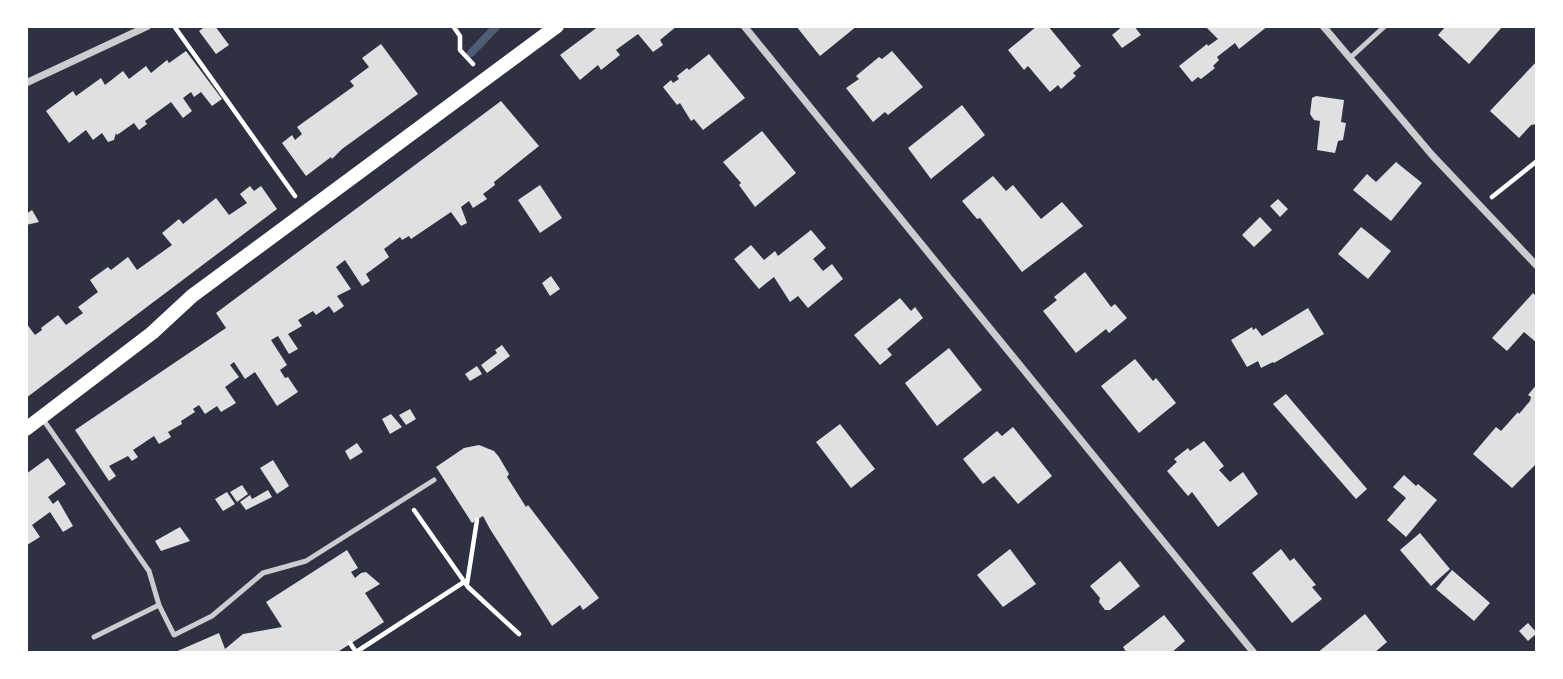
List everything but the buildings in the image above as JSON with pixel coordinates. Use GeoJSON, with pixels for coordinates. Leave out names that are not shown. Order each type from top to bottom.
{"type":"FeatureCollection","features":[{"type":"Feature","properties":{"kind":"main road"},"geometry":{"type":"LineString","coordinates":[[26,429],[152,333],[192,296],[557,26]]}},
{"type":"Feature","properties":{"kind":"street"},"geometry":{"type":"LineString","coordinates":[[26,83],[148,26]]}},
{"type":"Feature","properties":{"kind":"street"},"geometry":{"type":"LineString","coordinates":[[744,26],[1254,653]]}},
{"type":"Feature","properties":{"kind":"street"},"geometry":{"type":"LineString","coordinates":[[1323,26],[1432,155],[1537,266]]}},
{"type":"Feature","properties":{"kind":"lane"},"geometry":{"type":"LineString","coordinates":[[1350,58],[1385,26]]}},
{"type":"Feature","properties":{"kind":"lane"},"geometry":{"type":"LineString","coordinates":[[42,418],[149,570],[159,606],[174,635],[212,616],[263,573],[306,561],[434,480]]}},
{"type":"Feature","properties":{"kind":"lane"},"geometry":{"type":"LineString","coordinates":[[94,637],[159,606]]}},
{"type":"Feature","properties":{"kind":"path"},"geometry":{"type":"LineString","coordinates":[[174,26],[306,211]]}},
{"type":"Feature","properties":{"kind":"path"},"geometry":{"type":"LineString","coordinates":[[453,26],[460,36],[460,50],[475,66]]}},
{"type":"Feature","properties":{"kind":"path"},"geometry":{"type":"LineString","coordinates":[[1480,207],[1537,161]]}},
{"type":"Feature","properties":{"kind":"path"},"geometry":{"type":"LineString","coordinates":[[350,643],[356,652],[465,583],[477,520]]}},
{"type":"Feature","properties":{"kind":"path"},"geometry":{"type":"LineString","coordinates":[[424,526],[465,583],[519,634]]}},
{"type":"Feature","properties":{"kind":"waterway"},"geometry":{"type":"LineString","coordinates":[[471,53],[496,27]]}}]}
